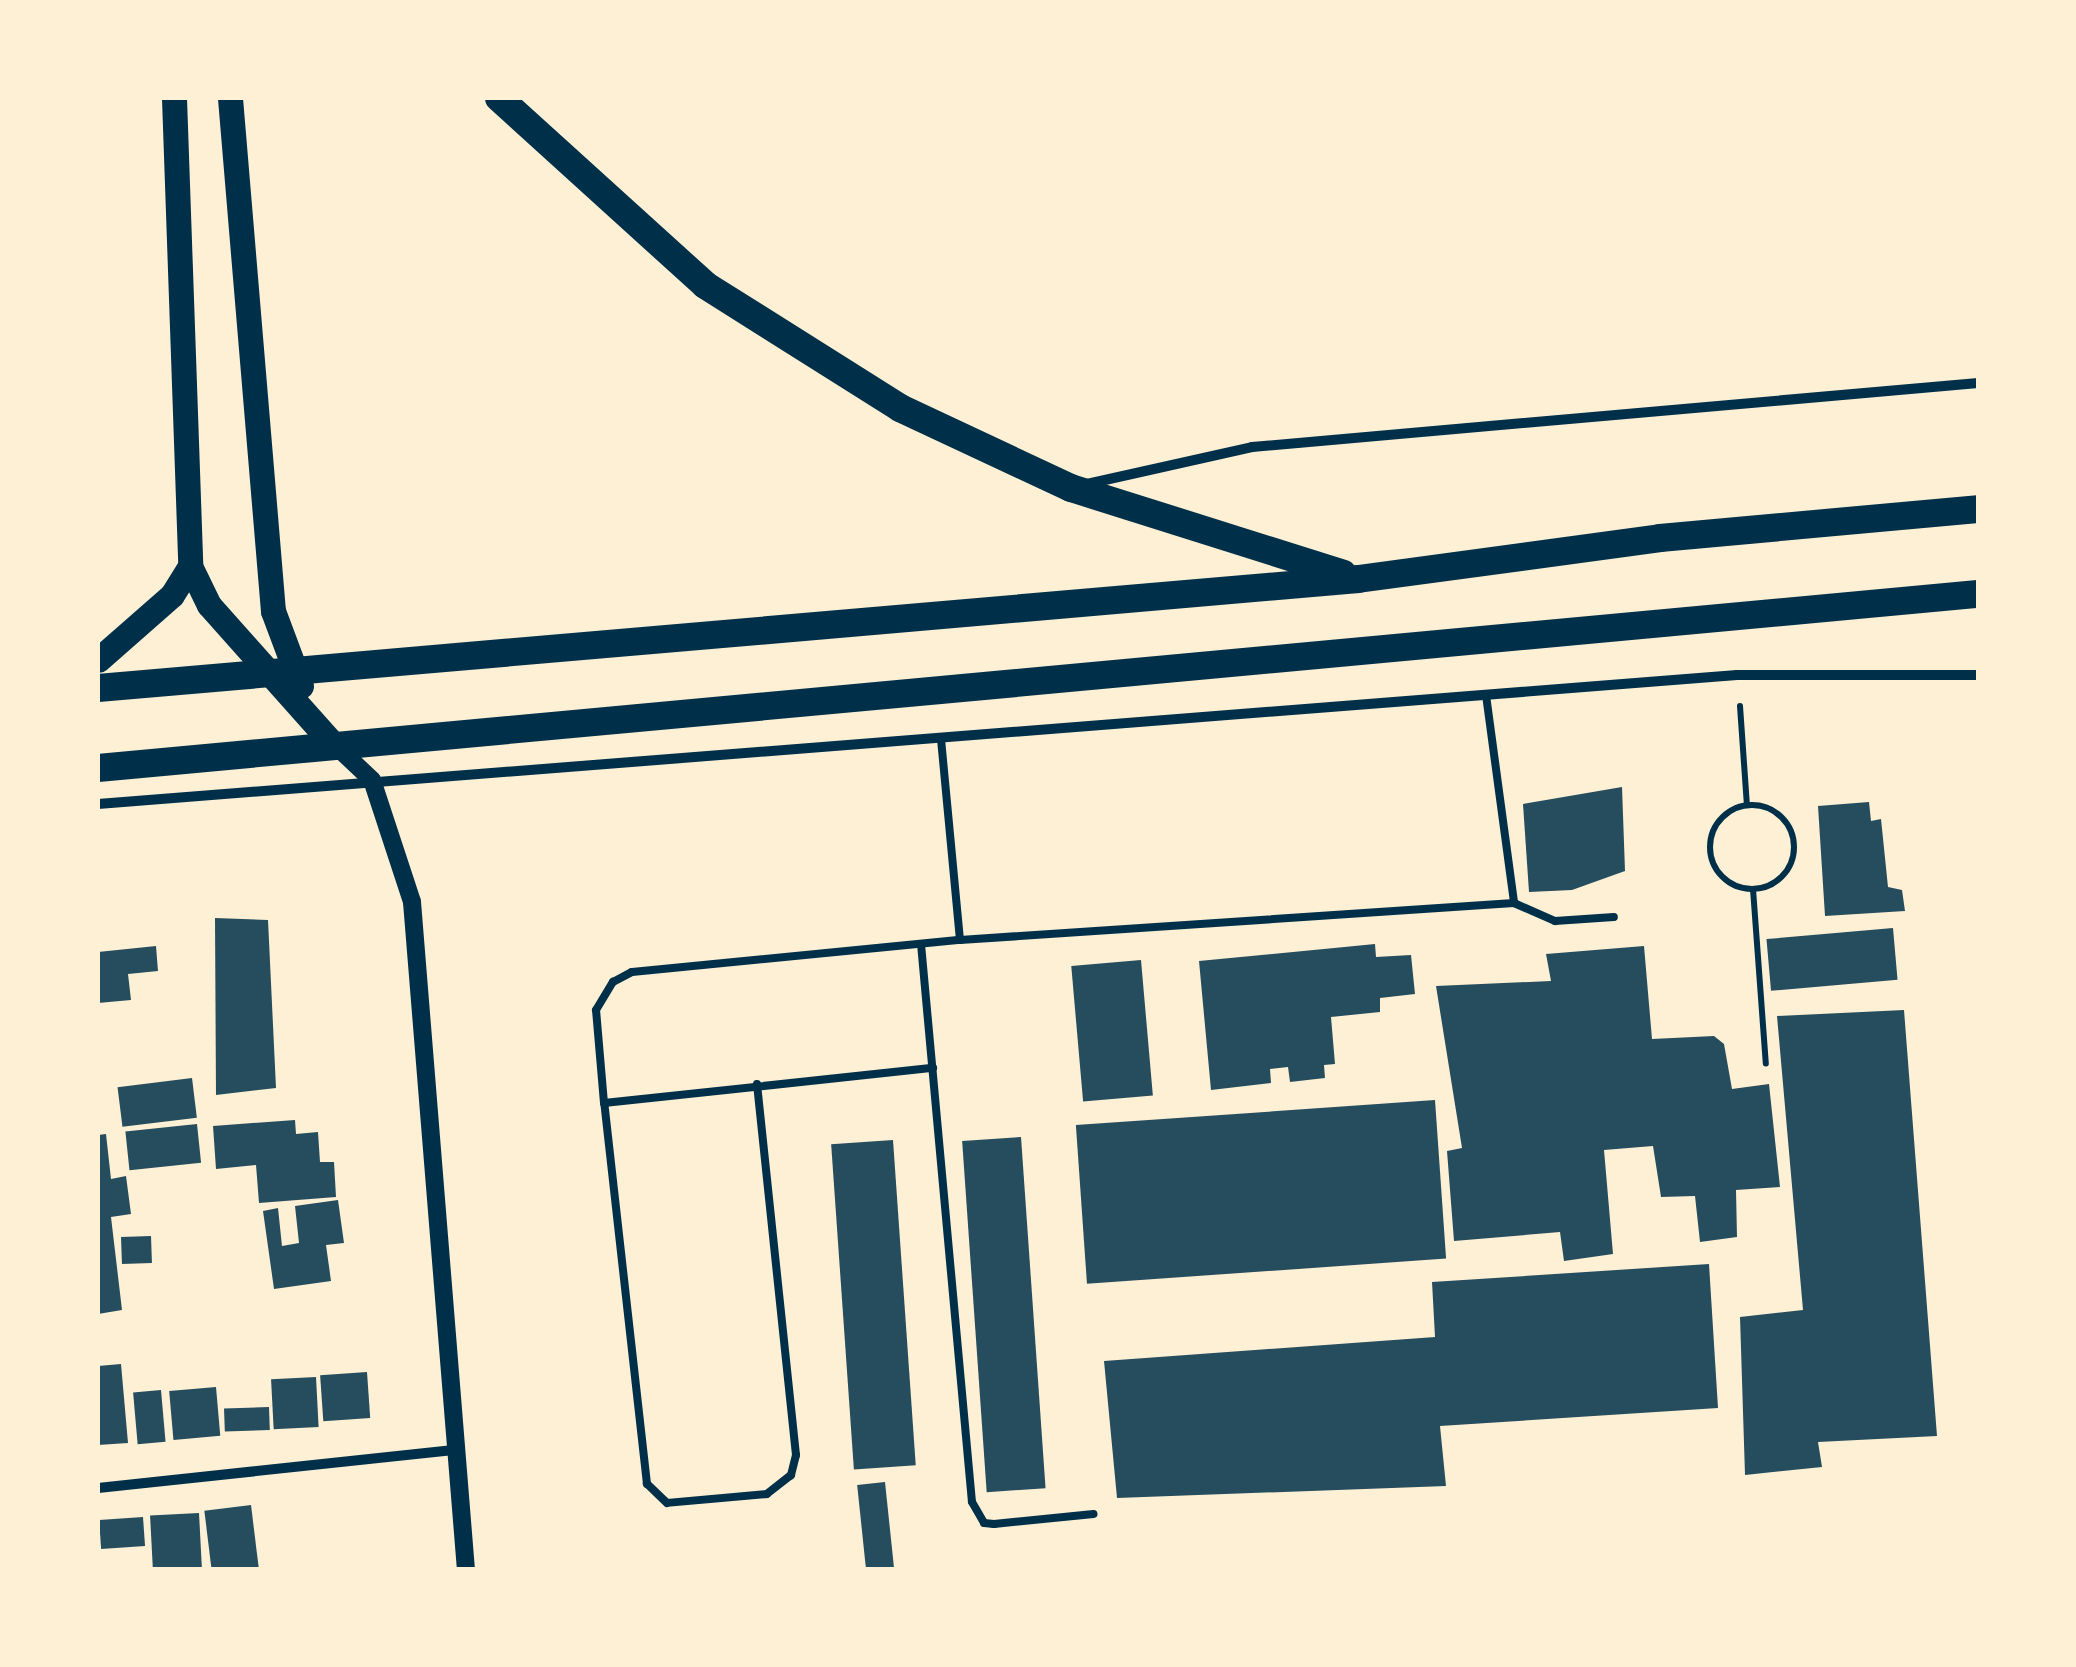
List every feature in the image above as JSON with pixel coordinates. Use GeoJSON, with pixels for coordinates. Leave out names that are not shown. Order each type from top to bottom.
{"type":"FeatureCollection","features":[{"type":"Feature","properties":{"kind":"highway"},"geometry":{"type":"LineString","coordinates":[[499,98],[705,285],[900,408],[1072,488],[1358,579]]}},
{"type":"Feature","properties":{"kind":"highway"},"geometry":{"type":"LineString","coordinates":[[98,688],[1358,579],[1660,538],[1978,509]]}},
{"type":"Feature","properties":{"kind":"highway"},"geometry":{"type":"LineString","coordinates":[[98,768],[332,743],[1978,594]]}},
{"type":"Feature","properties":{"kind":"main road"},"geometry":{"type":"LineString","coordinates":[[174,98],[190,566],[209,605],[279,671],[332,743]]}},
{"type":"Feature","properties":{"kind":"main road"},"geometry":{"type":"LineString","coordinates":[[230,98],[279,671]]}},
{"type":"Feature","properties":{"kind":"main road"},"geometry":{"type":"LineString","coordinates":[[98,660],[172,595],[190,566]]}},
{"type":"Feature","properties":{"kind":"street"},"geometry":{"type":"LineString","coordinates":[[1072,488],[1252,448],[1978,384]]}},
{"type":"Feature","properties":{"kind":"street"},"geometry":{"type":"LineString","coordinates":[[98,804],[1737,675],[1978,676]]}},
{"type":"Feature","properties":{"kind":"street"},"geometry":{"type":"LineString","coordinates":[[332,743],[372,780],[412,902],[466,1570]]}},
{"type":"Feature","properties":{"kind":"street"},"geometry":{"type":"LineString","coordinates":[[98,1488],[456,1450]]}},
{"type":"Feature","properties":{"kind":"lane"},"geometry":{"type":"LineString","coordinates":[[1486,696],[1514,903]]}},
{"type":"Feature","properties":{"kind":"lane"},"geometry":{"type":"LineString","coordinates":[[941,739],[960,940]]}},
{"type":"Feature","properties":{"kind":"lane"},"geometry":{"type":"LineString","coordinates":[[757,1084],[796,1455],[791,1475],[766,1494],[667,1503],[647,1484],[604,1103],[596,1010],[612,982],[632,972],[960,940],[1514,903],[1555,920],[1614,917]]}},
{"type":"Feature","properties":{"kind":"lane"},"geometry":{"type":"LineString","coordinates":[[921,944],[976,1514],[994,1524],[1094,1514]]}},
{"type":"Feature","properties":{"kind":"lane"},"geometry":{"type":"LineString","coordinates":[[604,1103],[932,1068]]}},
{"type":"Feature","properties":{"kind":"path"},"geometry":{"type":"LineString","coordinates":[[1737,675],[1748,805]]}},
{"type":"Feature","properties":{"kind":"path"},"geometry":{"type":"LineString","coordinates":[[1748,805],[1778,814],[1794,839],[1780,879],[1753,889],[1725,880],[1710,846],[1719,821],[1748,805]]}},
{"type":"Feature","properties":{"kind":"path"},"geometry":{"type":"LineString","coordinates":[[1753,889],[1766,1064]]}},
{"type":"Feature","properties":{"kind":"building"},"geometry":{"type":"Polygon","coordinates":[[[1622,787],[1625,871],[1572,890],[1529,892],[1523,804],[1622,787]]]}},
{"type":"Feature","properties":{"kind":"building"},"geometry":{"type":"Polygon","coordinates":[[[1869,802],[1871,821],[1881,819],[1888,887],[1902,890],[1905,911],[1825,916],[1818,806],[1869,802]]]}},
{"type":"Feature","properties":{"kind":"building"},"geometry":{"type":"Polygon","coordinates":[[[215,918],[268,920],[276,1088],[216,1095],[215,918]]]}},
{"type":"Feature","properties":{"kind":"building"},"geometry":{"type":"Polygon","coordinates":[[[1893,928],[1898,980],[1771,991],[1766,939],[1893,928]]]}},
{"type":"Feature","properties":{"kind":"building"},"geometry":{"type":"Polygon","coordinates":[[[1375,944],[1376,957],[1411,955],[1415,994],[1380,998],[1380,1012],[1331,1017],[1335,1064],[1324,1065],[1325,1078],[1290,1082],[1288,1067],[1270,1069],[1271,1083],[1211,1090],[1199,961],[1375,944]]]}},
{"type":"Feature","properties":{"kind":"building"},"geometry":{"type":"Polygon","coordinates":[[[156,946],[158,971],[128,974],[131,1000],[98,1003],[98,952],[156,946]]]}},
{"type":"Feature","properties":{"kind":"building"},"geometry":{"type":"Polygon","coordinates":[[[1644,946],[1652,1039],[1714,1036],[1724,1044],[1732,1089],[1769,1084],[1780,1187],[1736,1190],[1737,1237],[1700,1242],[1695,1196],[1661,1197],[1653,1146],[1604,1150],[1613,1254],[1564,1261],[1560,1232],[1454,1241],[1447,1151],[1462,1148],[1436,986],[1551,981],[1546,954],[1644,946]]]}},
{"type":"Feature","properties":{"kind":"building"},"geometry":{"type":"Polygon","coordinates":[[[1141,960],[1153,1095],[1083,1102],[1071,966],[1141,960]]]}},
{"type":"Feature","properties":{"kind":"building"},"geometry":{"type":"Polygon","coordinates":[[[1904,1010],[1937,1436],[1818,1442],[1822,1467],[1745,1475],[1740,1317],[1803,1310],[1777,1016],[1904,1010]]]}},
{"type":"Feature","properties":{"kind":"building"},"geometry":{"type":"Polygon","coordinates":[[[192,1078],[197,1118],[122,1127],[118,1087],[192,1078]]]}},
{"type":"Feature","properties":{"kind":"building"},"geometry":{"type":"Polygon","coordinates":[[[1435,1100],[1446,1259],[1087,1284],[1076,1125],[1435,1100]]]}},
{"type":"Feature","properties":{"kind":"building"},"geometry":{"type":"Polygon","coordinates":[[[295,1120],[296,1134],[318,1132],[320,1162],[334,1162],[336,1197],[259,1203],[256,1165],[216,1169],[213,1126],[295,1120]]]}},
{"type":"Feature","properties":{"kind":"building"},"geometry":{"type":"Polygon","coordinates":[[[197,1124],[201,1163],[129,1170],[125,1132],[197,1124]]]}},
{"type":"Feature","properties":{"kind":"building"},"geometry":{"type":"Polygon","coordinates":[[[106,1134],[111,1179],[126,1176],[131,1214],[111,1217],[122,1310],[98,1314],[98,1135],[106,1134]]]}},
{"type":"Feature","properties":{"kind":"building"},"geometry":{"type":"Polygon","coordinates":[[[1021,1137],[1046,1488],[987,1492],[962,1141],[1021,1137]]]}},
{"type":"Feature","properties":{"kind":"building"},"geometry":{"type":"Polygon","coordinates":[[[893,1140],[916,1465],[854,1470],[831,1144],[893,1140]]]}},
{"type":"Feature","properties":{"kind":"building"},"geometry":{"type":"Polygon","coordinates":[[[338,1200],[344,1243],[326,1245],[331,1281],[274,1289],[263,1211],[278,1208],[282,1246],[299,1243],[295,1206],[338,1200]]]}},
{"type":"Feature","properties":{"kind":"building"},"geometry":{"type":"Polygon","coordinates":[[[151,1236],[152,1263],[122,1264],[121,1237],[151,1236]]]}},
{"type":"Feature","properties":{"kind":"building"},"geometry":{"type":"Polygon","coordinates":[[[1709,1264],[1718,1408],[1440,1426],[1446,1486],[1117,1498],[1104,1361],[1435,1337],[1432,1282],[1709,1264]]]}},
{"type":"Feature","properties":{"kind":"building"},"geometry":{"type":"Polygon","coordinates":[[[121,1364],[128,1443],[98,1445],[98,1366],[121,1364]]]}},
{"type":"Feature","properties":{"kind":"building"},"geometry":{"type":"Polygon","coordinates":[[[367,1372],[370,1418],[323,1421],[320,1375],[367,1372]]]}},
{"type":"Feature","properties":{"kind":"building"},"geometry":{"type":"Polygon","coordinates":[[[316,1377],[319,1427],[274,1429],[271,1379],[316,1377]]]}},
{"type":"Feature","properties":{"kind":"building"},"geometry":{"type":"Polygon","coordinates":[[[216,1387],[220,1436],[173,1440],[169,1391],[216,1387]]]}},
{"type":"Feature","properties":{"kind":"building"},"geometry":{"type":"Polygon","coordinates":[[[161,1390],[166,1442],[138,1444],[133,1392],[161,1390]]]}},
{"type":"Feature","properties":{"kind":"building"},"geometry":{"type":"Polygon","coordinates":[[[269,1407],[270,1430],[225,1432],[224,1409],[269,1407]]]}},
{"type":"Feature","properties":{"kind":"building"},"geometry":{"type":"Polygon","coordinates":[[[885,1482],[894,1570],[866,1570],[857,1485],[885,1482]]]}},
{"type":"Feature","properties":{"kind":"building"},"geometry":{"type":"Polygon","coordinates":[[[251,1505],[259,1570],[212,1570],[204,1511],[251,1505]]]}},
{"type":"Feature","properties":{"kind":"building"},"geometry":{"type":"Polygon","coordinates":[[[199,1513],[202,1570],[153,1570],[150,1516],[199,1513]]]}},
{"type":"Feature","properties":{"kind":"building"},"geometry":{"type":"Polygon","coordinates":[[[143,1517],[145,1546],[101,1549],[99,1520],[143,1517]]]}}]}
